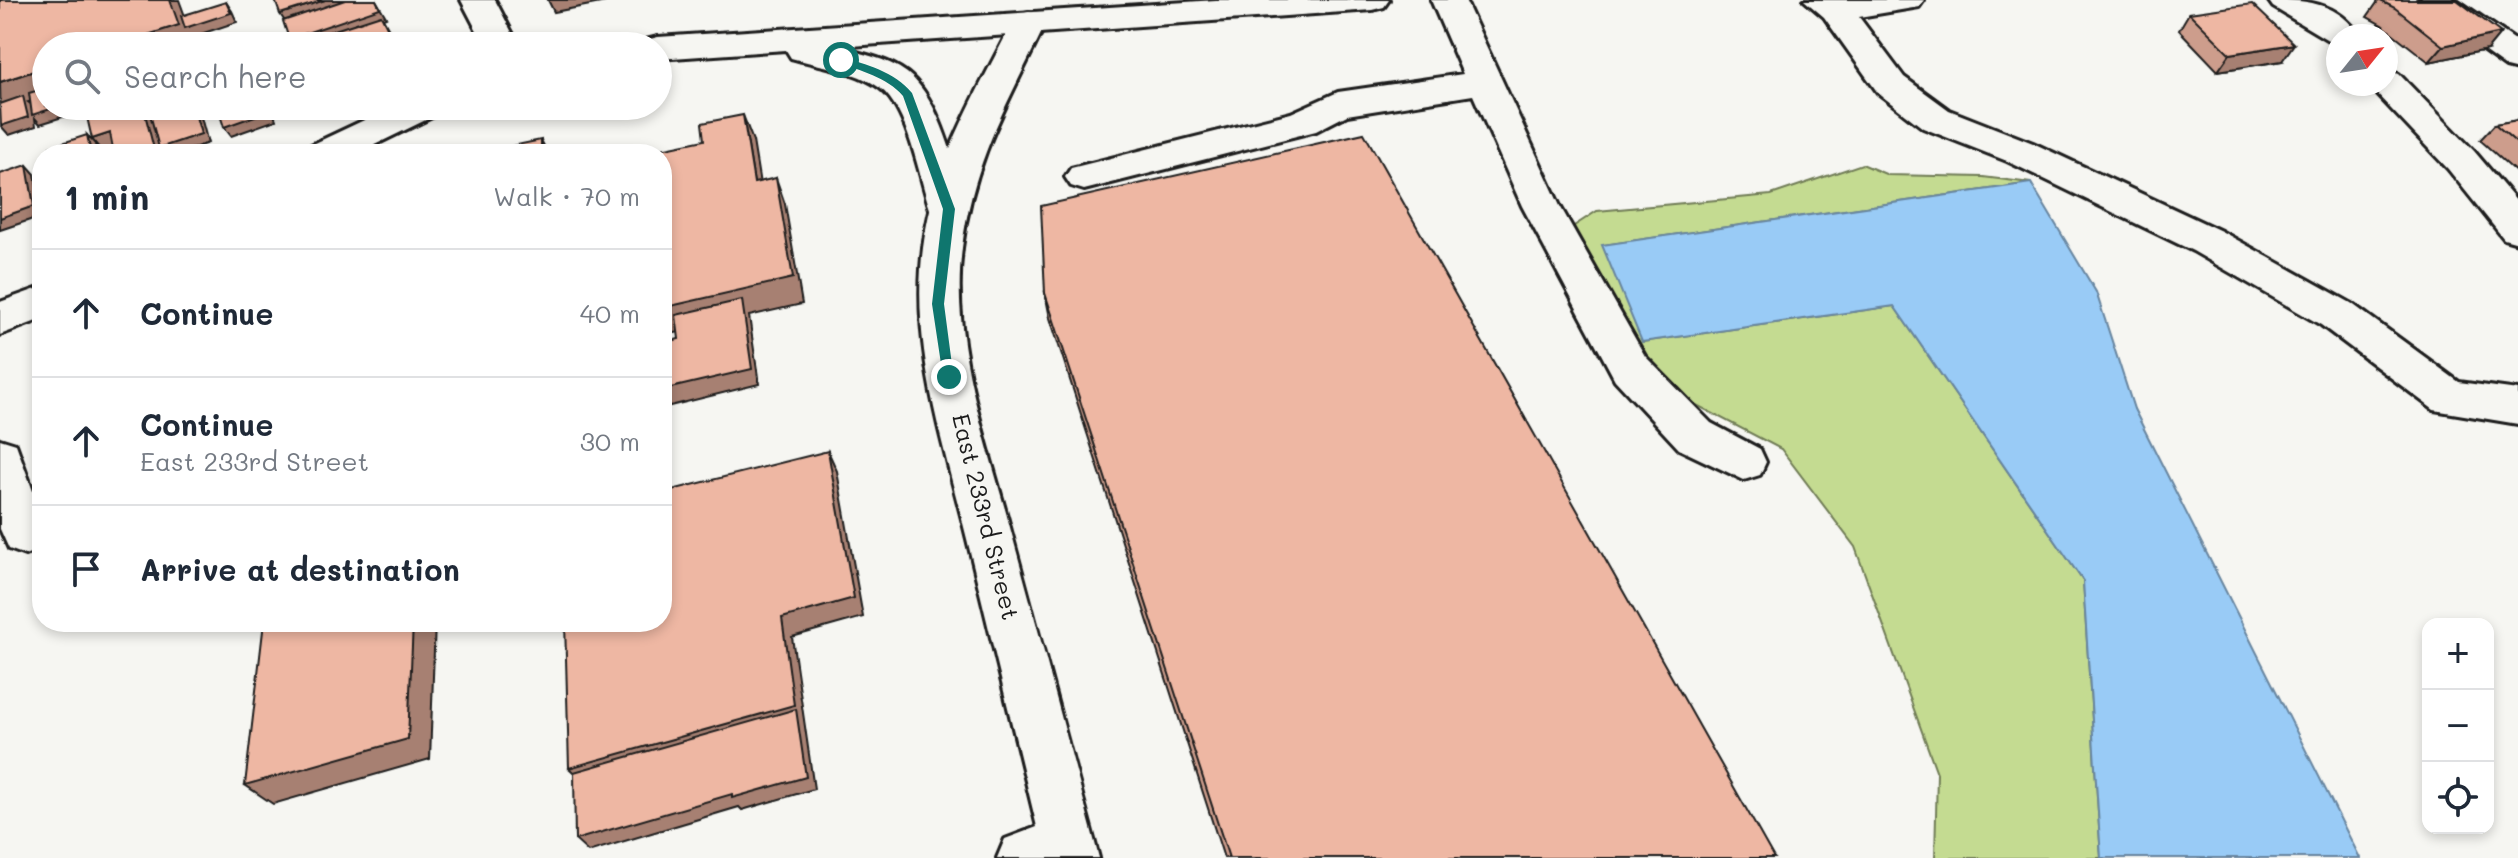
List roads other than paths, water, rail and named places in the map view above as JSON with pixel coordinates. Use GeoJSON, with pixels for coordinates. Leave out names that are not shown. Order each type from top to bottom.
{"type":"FeatureCollection","features":[{"type":"Feature","properties":{"kind":"main road"},"geometry":{"type":"LineString","coordinates":[[478,0],[495,32]]}},
{"type":"Feature","properties":{"kind":"main road"},"geometry":{"type":"LineString","coordinates":[[672,47],[766,41],[1035,12],[1372,0]]}},
{"type":"Feature","properties":{"kind":"main road"},"geometry":{"type":"LineString","coordinates":[[1448,0],[1541,206],[1630,368],[1695,436],[1744,462]]}},
{"type":"Feature","properties":{"kind":"main road"},"geometry":{"type":"LineString","coordinates":[[1829,5],[1907,0]]}},
{"type":"Feature","properties":{"kind":"main road"},"geometry":{"type":"LineString","coordinates":[[2285,0],[2330,24]]}},
{"type":"Feature","properties":{"kind":"main road"},"geometry":{"type":"LineString","coordinates":[[2435,0],[2518,59]]}},
{"type":"Feature","properties":{"kind":"main road"},"geometry":{"type":"LineString","coordinates":[[1829,5],[1891,85],[1936,119],[2020,152],[2207,241],[2336,314],[2449,398],[2518,407]]}},
{"type":"Feature","properties":{"kind":"main road","name":"East 233rd Street"},"geometry":{"type":"LineString","coordinates":[[1035,12],[965,152],[949,209],[938,304],[942,342],[1055,854]]}},
{"type":"Feature","properties":{"kind":"main road"},"geometry":{"type":"LineString","coordinates":[[766,41],[864,67],[899,85],[913,105],[949,209]]}},
{"type":"Feature","properties":{"kind":"main road"},"geometry":{"type":"LineString","coordinates":[[1084,177],[1303,122],[1338,104],[1485,82]]}},
{"type":"Feature","properties":{"kind":"main road"},"geometry":{"type":"LineString","coordinates":[[2398,94],[2461,160],[2518,229]]}},
{"type":"Feature","properties":{"kind":"main road"},"geometry":{"type":"LineString","coordinates":[[345,144],[396,120]]}},
{"type":"Feature","properties":{"kind":"main road"},"geometry":{"type":"LineString","coordinates":[[0,319],[32,306]]}},
{"type":"Feature","properties":{"kind":"main road"},"geometry":{"type":"LineString","coordinates":[[0,457],[25,535]]}},
{"type":"Feature","properties":{"kind":"water"},"geometry":{"type":"Polygon","coordinates":[[[2031,183],[2096,292],[2134,409],[2360,858],[2101,858],[2083,581],[1894,306],[1642,342],[1602,245],[2031,183]]]}}]}
